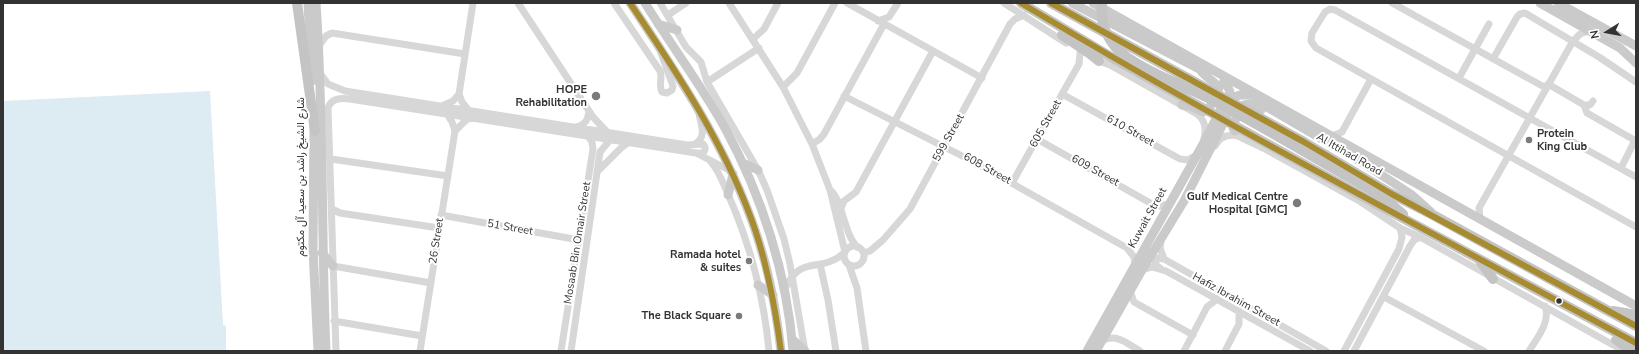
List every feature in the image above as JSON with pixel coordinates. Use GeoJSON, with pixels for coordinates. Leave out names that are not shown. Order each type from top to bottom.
{"type":"FeatureCollection","features":[{"type":"Feature","properties":{"kind":"highway"},"geometry":{"type":"LineString","coordinates":[[297,3],[315,131]]}},
{"type":"Feature","properties":{"kind":"highway"},"geometry":{"type":"LineString","coordinates":[[1021,3],[1116,60],[1369,200],[1636,343]]}},
{"type":"Feature","properties":{"kind":"highway","name":"Al Ittihad Road"},"geometry":{"type":"LineString","coordinates":[[1051,3],[1301,145],[1636,326]]}},
{"type":"Feature","properties":{"kind":"highway"},"geometry":{"type":"LineString","coordinates":[[1102,3],[1101,14],[1107,34],[1116,47],[1126,56],[1301,145],[1378,194],[1392,204],[1411,222]]}},
{"type":"Feature","properties":{"kind":"highway"},"geometry":{"type":"LineString","coordinates":[[1040,14],[1051,27],[1089,53],[1094,59]]}},
{"type":"Feature","properties":{"kind":"highway"},"geometry":{"type":"LineString","coordinates":[[1350,196],[1369,200]]}},
{"type":"Feature","properties":{"kind":"highway"},"geometry":{"type":"LineString","coordinates":[[1478,258],[1494,279]]}},
{"type":"Feature","properties":{"kind":"highway"},"geometry":{"type":"LineString","coordinates":[[1609,311],[1622,311],[1636,315]]}},
{"type":"Feature","properties":{"kind":"highway"},"geometry":{"type":"LineString","coordinates":[[1610,330],[1616,340],[1632,351]]}},
{"type":"Feature","properties":{"kind":"main road","name":"شارع الشيخ راشد بن سعيد آل مكتوم"},"geometry":{"type":"LineString","coordinates":[[308,3],[315,131],[313,250],[318,351]]}},
{"type":"Feature","properties":{"kind":"main road","name":"شارع الشيخ راشد بن سعيد آل مكتوم"},"geometry":{"type":"LineString","coordinates":[[316,3],[320,72],[322,253],[326,351]]}},
{"type":"Feature","properties":{"kind":"main road"},"geometry":{"type":"LineString","coordinates":[[630,3],[698,108],[732,173],[756,231],[773,295],[781,351]]}},
{"type":"Feature","properties":{"kind":"main road"},"geometry":{"type":"LineString","coordinates":[[1072,3],[1224,81],[1248,95],[1281,116],[1360,161],[1418,200],[1433,215]]}},
{"type":"Feature","properties":{"kind":"main road"},"geometry":{"type":"LineString","coordinates":[[1093,3],[1110,8],[1123,20],[1636,306]]}},
{"type":"Feature","properties":{"kind":"main road"},"geometry":{"type":"LineString","coordinates":[[1540,3],[1620,48],[1636,63]]}},
{"type":"Feature","properties":{"kind":"main road"},"geometry":{"type":"LineString","coordinates":[[1558,3],[1636,46]]}},
{"type":"Feature","properties":{"kind":"main road"},"geometry":{"type":"LineString","coordinates":[[648,5],[657,23],[712,105],[742,163],[768,229],[784,292],[792,339],[792,351]]}},
{"type":"Feature","properties":{"kind":"main road"},"geometry":{"type":"LineString","coordinates":[[1123,20],[1132,34]]}},
{"type":"Feature","properties":{"kind":"main road"},"geometry":{"type":"LineString","coordinates":[[657,23],[677,30]]}},
{"type":"Feature","properties":{"kind":"main road"},"geometry":{"type":"LineString","coordinates":[[1182,105],[1190,106],[1203,112],[1209,109],[1219,88],[1207,78],[1201,70]]}},
{"type":"Feature","properties":{"kind":"main road"},"geometry":{"type":"LineString","coordinates":[[1224,81],[1230,91],[1231,98],[1240,95],[1248,95]]}},
{"type":"Feature","properties":{"kind":"main road","name":"Kuwait Street"},"geometry":{"type":"LineString","coordinates":[[1095,351],[1130,291],[1145,248],[1160,219],[1200,150],[1222,107],[1231,98]]}},
{"type":"Feature","properties":{"kind":"main road","name":"Kuwait Street"},"geometry":{"type":"LineString","coordinates":[[1087,351],[1114,302],[1161,239],[1187,196],[1230,110],[1231,98]]}},
{"type":"Feature","properties":{"kind":"main road"},"geometry":{"type":"LineString","coordinates":[[1263,148],[1257,142],[1234,130],[1232,127],[1233,122],[1243,106],[1247,104],[1269,115],[1281,116]]}},
{"type":"Feature","properties":{"kind":"main road"},"geometry":{"type":"LineString","coordinates":[[322,152],[330,145]]}},
{"type":"Feature","properties":{"kind":"main road"},"geometry":{"type":"LineString","coordinates":[[742,163],[758,170]]}},
{"type":"Feature","properties":{"kind":"main road"},"geometry":{"type":"LineString","coordinates":[[1187,196],[1186,187],[1194,172],[1194,169],[1190,167]]}},
{"type":"Feature","properties":{"kind":"main road"},"geometry":{"type":"LineString","coordinates":[[1395,172],[1404,190]]}},
{"type":"Feature","properties":{"kind":"main road"},"geometry":{"type":"LineString","coordinates":[[728,195],[732,173]]}},
{"type":"Feature","properties":{"kind":"main road"},"geometry":{"type":"LineString","coordinates":[[322,253],[334,266]]}},
{"type":"Feature","properties":{"kind":"main road"},"geometry":{"type":"LineString","coordinates":[[758,284],[773,295]]}},
{"type":"Feature","properties":{"kind":"main road"},"geometry":{"type":"LineString","coordinates":[[1113,322],[1109,322],[1107,319],[1113,309],[1114,302]]}},
{"type":"Feature","properties":{"kind":"main road"},"geometry":{"type":"LineString","coordinates":[[1095,351],[1102,335],[1101,332],[1097,332]]}},
{"type":"Feature","properties":{"kind":"main road"},"geometry":{"type":"LineString","coordinates":[[792,339],[805,351]]}},
{"type":"Feature","properties":{"kind":"street"},"geometry":{"type":"LineString","coordinates":[[470,114],[462,102],[459,94],[473,3]]}},
{"type":"Feature","properties":{"kind":"street"},"geometry":{"type":"LineString","coordinates":[[518,3],[589,111],[607,132]]}},
{"type":"Feature","properties":{"kind":"street"},"geometry":{"type":"LineString","coordinates":[[614,3],[660,71],[662,77],[660,89],[662,92],[667,93],[672,90],[673,86],[658,45]]}},
{"type":"Feature","properties":{"kind":"street"},"geometry":{"type":"LineString","coordinates":[[660,3],[668,14],[688,50],[701,62],[707,82],[758,170],[776,214],[793,275],[805,351]]}},
{"type":"Feature","properties":{"kind":"street"},"geometry":{"type":"LineString","coordinates":[[668,14],[686,3]]}},
{"type":"Feature","properties":{"kind":"street"},"geometry":{"type":"LineString","coordinates":[[729,3],[783,87],[812,144],[830,190],[845,253],[844,259],[848,264],[857,288],[866,351]]}},
{"type":"Feature","properties":{"kind":"street"},"geometry":{"type":"LineString","coordinates":[[753,39],[764,29],[778,3]]}},
{"type":"Feature","properties":{"kind":"street"},"geometry":{"type":"LineString","coordinates":[[783,87],[798,73],[835,3]]}},
{"type":"Feature","properties":{"kind":"street"},"geometry":{"type":"LineString","coordinates":[[847,3],[982,78]]}},
{"type":"Feature","properties":{"kind":"street"},"geometry":{"type":"LineString","coordinates":[[812,144],[822,137],[881,22],[889,17],[898,3]]}},
{"type":"Feature","properties":{"kind":"street"},"geometry":{"type":"LineString","coordinates":[[1392,3],[1493,59],[1584,105],[1590,105],[1593,101]]}},
{"type":"Feature","properties":{"kind":"street"},"geometry":{"type":"LineString","coordinates":[[1006,4],[1080,52],[1110,65],[1199,115],[1204,121],[1205,130],[1200,150]]}},
{"type":"Feature","properties":{"kind":"street"},"geometry":{"type":"LineString","coordinates":[[1006,4],[1011,17],[1010,24]]}},
{"type":"Feature","properties":{"kind":"street"},"geometry":{"type":"LineString","coordinates":[[1636,177],[1328,6],[1312,34],[1310,39],[1316,48],[1636,227]]}},
{"type":"Feature","properties":{"kind":"street"},"geometry":{"type":"LineString","coordinates":[[1493,59],[1517,17],[1522,13],[1527,14],[1574,40],[1636,82]]}},
{"type":"Feature","properties":{"kind":"street","name":"599 Street"},"geometry":{"type":"LineString","coordinates":[[864,253],[870,252],[894,230],[910,209],[1010,24],[1015,19],[1024,15]]}},
{"type":"Feature","properties":{"kind":"street"},"geometry":{"type":"LineString","coordinates":[[1574,23],[1574,40]]}},
{"type":"Feature","properties":{"kind":"street"},"geometry":{"type":"LineString","coordinates":[[1459,78],[1490,24]]}},
{"type":"Feature","properties":{"kind":"street"},"geometry":{"type":"LineString","coordinates":[[1469,213],[1479,208],[1574,40],[1583,33],[1589,31]]}},
{"type":"Feature","properties":{"kind":"street"},"geometry":{"type":"LineString","coordinates":[[319,46],[326,36],[332,33],[465,54]]}},
{"type":"Feature","properties":{"kind":"street"},"geometry":{"type":"LineString","coordinates":[[707,82],[759,48]]}},
{"type":"Feature","properties":{"kind":"street"},"geometry":{"type":"LineString","coordinates":[[840,211],[842,204],[856,192],[933,51]]}},
{"type":"Feature","properties":{"kind":"street","name":"605 Street"},"geometry":{"type":"LineString","coordinates":[[1012,183],[1079,64],[1080,52]]}},
{"type":"Feature","properties":{"kind":"street"},"geometry":{"type":"LineString","coordinates":[[1079,64],[1094,59]]}},
{"type":"Feature","properties":{"kind":"street"},"geometry":{"type":"LineString","coordinates":[[320,72],[328,84],[340,90]]}},
{"type":"Feature","properties":{"kind":"street"},"geometry":{"type":"LineString","coordinates":[[1343,143],[1342,132],[1371,79]]}},
{"type":"Feature","properties":{"kind":"street"},"geometry":{"type":"LineString","coordinates":[[336,351],[334,321],[331,159],[328,108],[332,101],[339,99],[350,99],[447,114],[470,114],[576,127],[687,145],[703,144],[706,148],[702,153],[696,153],[610,140],[470,114],[441,106],[335,90],[333,93],[334,96],[339,99]]}},
{"type":"Feature","properties":{"kind":"street"},"geometry":{"type":"LineString","coordinates":[[441,106],[450,104],[459,94]]}},
{"type":"Feature","properties":{"kind":"street","name":"610 Street"},"geometry":{"type":"LineString","coordinates":[[1062,94],[1180,159],[1188,160],[1200,150]]}},
{"type":"Feature","properties":{"kind":"street","name":"608 Street"},"geometry":{"type":"LineString","coordinates":[[844,96],[1012,183],[1127,248],[1145,248]]}},
{"type":"Feature","properties":{"kind":"street"},"geometry":{"type":"LineString","coordinates":[[1584,105],[1586,112],[1636,140],[1621,168]]}},
{"type":"Feature","properties":{"kind":"street"},"geometry":{"type":"LineString","coordinates":[[695,144],[701,139],[703,134],[698,108]]}},
{"type":"Feature","properties":{"kind":"street"},"geometry":{"type":"LineString","coordinates":[[576,127],[582,125],[587,120],[589,111]]}},
{"type":"Feature","properties":{"kind":"street"},"geometry":{"type":"LineString","coordinates":[[447,114],[455,131],[470,114]]}},
{"type":"Feature","properties":{"kind":"street","name":"26 Street"},"geometry":{"type":"LineString","coordinates":[[420,351],[455,131]]}},
{"type":"Feature","properties":{"kind":"street"},"geometry":{"type":"LineString","coordinates":[[1332,136],[1342,132]]}},
{"type":"Feature","properties":{"kind":"street","name":"Mosaab Bin Omair Street"},"geometry":{"type":"LineString","coordinates":[[571,351],[598,171],[596,150],[588,136]]}},
{"type":"Feature","properties":{"kind":"street"},"geometry":{"type":"LineString","coordinates":[[1197,175],[1209,159],[1216,144],[1226,136],[1237,136],[1263,148],[1350,196],[1400,228],[1420,237],[1624,351]]}},
{"type":"Feature","properties":{"kind":"street","name":"609 Street"},"geometry":{"type":"LineString","coordinates":[[1037,139],[1152,204],[1160,206],[1169,204]]}},
{"type":"Feature","properties":{"kind":"street"},"geometry":{"type":"LineString","coordinates":[[596,150],[610,140]]}},
{"type":"Feature","properties":{"kind":"street"},"geometry":{"type":"LineString","coordinates":[[598,171],[628,142]]}},
{"type":"Feature","properties":{"kind":"street","name":"Mosaab Bin Omair Street"},"geometry":{"type":"LineString","coordinates":[[561,351],[579,240],[596,150]]}},
{"type":"Feature","properties":{"kind":"street"},"geometry":{"type":"LineString","coordinates":[[696,153],[732,173]]}},
{"type":"Feature","properties":{"kind":"street"},"geometry":{"type":"LineString","coordinates":[[331,159],[448,176]]}},
{"type":"Feature","properties":{"kind":"street"},"geometry":{"type":"LineString","coordinates":[[709,159],[717,169],[743,230],[766,319],[768,351]]}},
{"type":"Feature","properties":{"kind":"street"},"geometry":{"type":"LineString","coordinates":[[830,190],[836,198],[848,234],[864,253],[858,275],[857,288]]}},
{"type":"Feature","properties":{"kind":"street"},"geometry":{"type":"LineString","coordinates":[[836,198],[842,200],[847,199]]}},
{"type":"Feature","properties":{"kind":"street"},"geometry":{"type":"LineString","coordinates":[[1152,204],[1160,219]]}},
{"type":"Feature","properties":{"kind":"street"},"geometry":{"type":"LineString","coordinates":[[1479,208],[1480,219]]}},
{"type":"Feature","properties":{"kind":"street"},"geometry":{"type":"LineString","coordinates":[[332,209],[340,213],[439,228]]}},
{"type":"Feature","properties":{"kind":"street","name":"51 Street"},"geometry":{"type":"LineString","coordinates":[[441,215],[579,240]]}},
{"type":"Feature","properties":{"kind":"street"},"geometry":{"type":"LineString","coordinates":[[1400,228],[1403,251],[1384,297],[1354,350],[1346,348],[1403,251],[1420,237]]}},
{"type":"Feature","properties":{"kind":"street"},"geometry":{"type":"LineString","coordinates":[[1161,239],[1160,248],[1164,259],[1158,258],[1155,260],[1156,265],[1161,268]]}},
{"type":"Feature","properties":{"kind":"street","name":"599 Street"},"geometry":{"type":"LineString","coordinates":[[862,262],[878,245]]}},
{"type":"Feature","properties":{"kind":"street"},"geometry":{"type":"LineString","coordinates":[[830,262],[845,253],[852,246],[858,247]]}},
{"type":"Feature","properties":{"kind":"street"},"geometry":{"type":"LineString","coordinates":[[1127,248],[1134,256],[1139,267],[1161,268]]}},
{"type":"Feature","properties":{"kind":"street","name":"Hafiz Ibrahim Street"},"geometry":{"type":"LineString","coordinates":[[1164,259],[1326,351]]}},
{"type":"Feature","properties":{"kind":"street"},"geometry":{"type":"LineString","coordinates":[[784,292],[793,275],[800,269],[830,262],[855,266],[862,262]]}},
{"type":"Feature","properties":{"kind":"street"},"geometry":{"type":"LineString","coordinates":[[790,264],[800,269]]}},
{"type":"Feature","properties":{"kind":"street"},"geometry":{"type":"LineString","coordinates":[[820,264],[828,300],[836,351]]}},
{"type":"Feature","properties":{"kind":"street"},"geometry":{"type":"LineString","coordinates":[[334,266],[431,283]]}},
{"type":"Feature","properties":{"kind":"street","name":"Hafiz Ibrahim Street"},"geometry":{"type":"LineString","coordinates":[[1161,268],[1310,351]]}},
{"type":"Feature","properties":{"kind":"street"},"geometry":{"type":"LineString","coordinates":[[1130,291],[1134,302],[1193,335]]}},
{"type":"Feature","properties":{"kind":"street"},"geometry":{"type":"LineString","coordinates":[[1184,351],[1207,307],[1207,293]]}},
{"type":"Feature","properties":{"kind":"street"},"geometry":{"type":"LineString","coordinates":[[1384,297],[1484,351]]}},
{"type":"Feature","properties":{"kind":"street"},"geometry":{"type":"LineString","coordinates":[[1207,307],[1218,299]]}},
{"type":"Feature","properties":{"kind":"street"},"geometry":{"type":"LineString","coordinates":[[1529,351],[1546,321],[1547,312],[1545,306]]}},
{"type":"Feature","properties":{"kind":"street"},"geometry":{"type":"LineString","coordinates":[[1226,351],[1239,324],[1239,311]]}},
{"type":"Feature","properties":{"kind":"street"},"geometry":{"type":"LineString","coordinates":[[1546,321],[1562,315]]}},
{"type":"Feature","properties":{"kind":"street"},"geometry":{"type":"LineString","coordinates":[[1239,324],[1250,318]]}},
{"type":"Feature","properties":{"kind":"street"},"geometry":{"type":"LineString","coordinates":[[334,321],[422,336]]}},
{"type":"Feature","properties":{"kind":"street"},"geometry":{"type":"LineString","coordinates":[[1102,341],[1115,337],[1140,351]]}},
{"type":"Feature","properties":{"kind":"shaded area"},"geometry":{"type":"Polygon","coordinates":[[[210,91],[223,325],[226,326],[226,351],[3,351],[3,101],[210,91]]]}},
{"type":"Feature","properties":{"kind":"transit line"},"geometry":{"type":"LineString","coordinates":[[630,3],[697,107],[739,189],[757,234],[762,251],[773,300],[781,351]]}},
{"type":"Feature","properties":{"kind":"transit line"},"geometry":{"type":"LineString","coordinates":[[1021,3],[1173,92],[1404,219],[1636,343]]}},
{"type":"Feature","properties":{"kind":"transit line"},"geometry":{"type":"LineString","coordinates":[[1051,3],[1304,142],[1390,193],[1636,326]]}},
{"type":"Feature","properties":{"kind":"place","name":"HOPE Rehabilitation"},"geometry":{"type":"Point","coordinates":[596,96]}},
{"type":"Feature","properties":{"kind":"place","name":"Protein King Club"},"geometry":{"type":"Point","coordinates":[1529,140]}},
{"type":"Feature","properties":{"kind":"place","name":"Gulf Medical Centre Hospital [GMC]"},"geometry":{"type":"Point","coordinates":[1297,203]}},
{"type":"Feature","properties":{"kind":"place","name":"Ramada hotel & suites"},"geometry":{"type":"Point","coordinates":[749,261]}},
{"type":"Feature","properties":{"kind":"place","name":"The Black Square"},"geometry":{"type":"Point","coordinates":[739,316]}}]}
